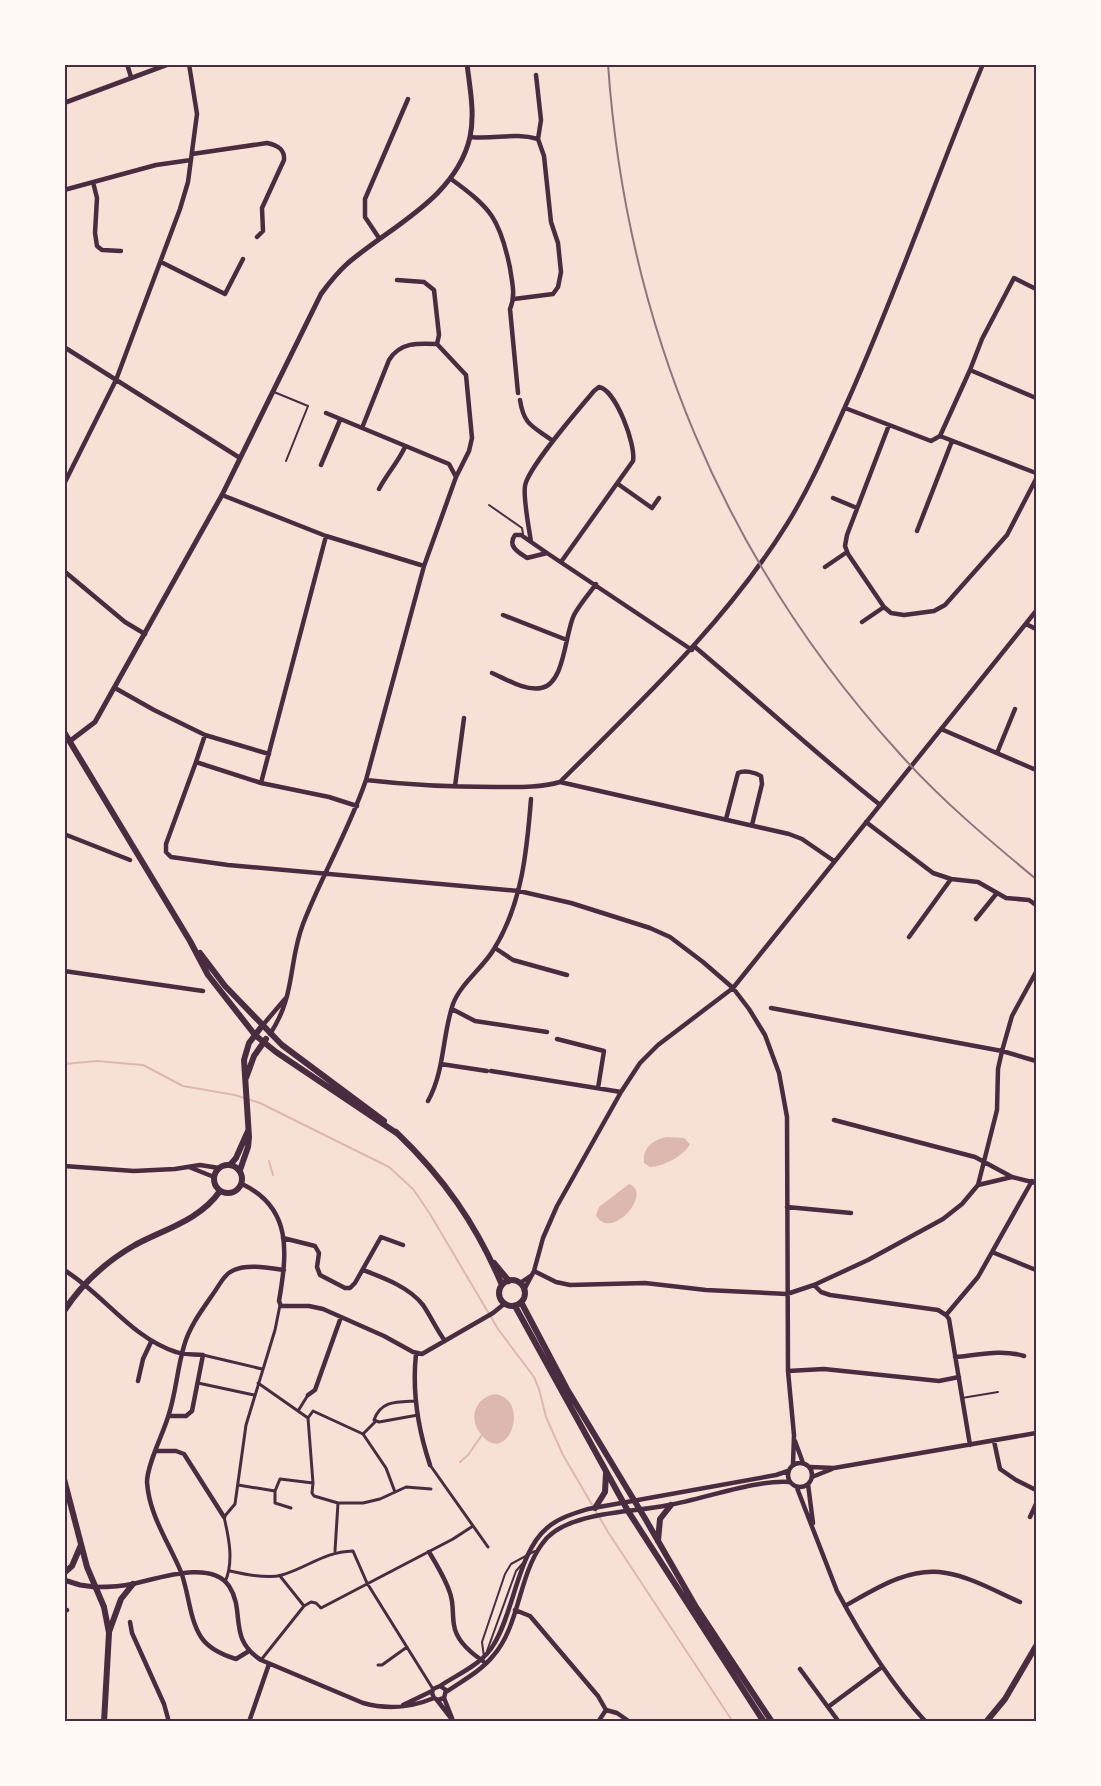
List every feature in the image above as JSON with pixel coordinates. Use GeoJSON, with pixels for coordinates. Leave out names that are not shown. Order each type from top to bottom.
{"type":"FeatureCollection","features":[{"type":"Feature","properties":{"kind":"main road"},"geometry":{"type":"LineString","coordinates":[[64,732],[190,941],[208,975],[255,1035],[398,1134]]}},
{"type":"Feature","properties":{"kind":"main road"},"geometry":{"type":"LineString","coordinates":[[190,941],[225,986],[270,1034],[377,1114],[429,1165],[453,1194],[493,1262],[509,1281],[519,1283],[524,1290],[524,1296],[518,1304]]}},
{"type":"Feature","properties":{"kind":"main road"},"geometry":{"type":"LineString","coordinates":[[248,1130],[236,1158],[230,1165],[219,1168],[214,1177],[215,1185],[220,1191],[233,1193],[242,1184],[240,1170],[248,1147],[248,1130],[246,1079],[244,1060],[248,1047],[262,1026]]}},
{"type":"Feature","properties":{"kind":"main road"},"geometry":{"type":"LineString","coordinates":[[246,1079],[254,1056],[270,1034]]}},
{"type":"Feature","properties":{"kind":"main road"},"geometry":{"type":"LineString","coordinates":[[230,1165],[240,1170]]}},
{"type":"Feature","properties":{"kind":"main road"},"geometry":{"type":"LineString","coordinates":[[64,1311],[83,1284],[104,1264],[122,1252],[194,1216],[207,1207],[220,1191]]}},
{"type":"Feature","properties":{"kind":"main road"},"geometry":{"type":"LineString","coordinates":[[493,1262],[502,1286]]}},
{"type":"Feature","properties":{"kind":"main road"},"geometry":{"type":"LineString","coordinates":[[509,1281],[502,1286],[499,1294],[504,1304],[518,1304]]}},
{"type":"Feature","properties":{"kind":"main road"},"geometry":{"type":"LineString","coordinates":[[518,1304],[628,1511],[764,1722]]}},
{"type":"Feature","properties":{"kind":"main road"},"geometry":{"type":"LineString","coordinates":[[518,1304],[696,1607],[772,1722]]}},
{"type":"Feature","properties":{"kind":"main road"},"geometry":{"type":"LineString","coordinates":[[592,1508],[603,1502],[606,1489],[605,1469]]}},
{"type":"Feature","properties":{"kind":"main road"},"geometry":{"type":"LineString","coordinates":[[64,1479],[81,1544],[104,1607],[109,1633],[104,1722]]}},
{"type":"Feature","properties":{"kind":"main road"},"geometry":{"type":"LineString","coordinates":[[658,1541],[660,1519],[671,1505]]}},
{"type":"Feature","properties":{"kind":"main road"},"geometry":{"type":"LineString","coordinates":[[64,1573],[72,1566],[81,1544]]}},
{"type":"Feature","properties":{"kind":"main road"},"geometry":{"type":"LineString","coordinates":[[109,1633],[121,1599],[133,1584]]}},
{"type":"Feature","properties":{"kind":"main road"},"geometry":{"type":"LineString","coordinates":[[986,1722],[1005,1699],[1036,1646]]}},
{"type":"Feature","properties":{"kind":"street"},"geometry":{"type":"LineString","coordinates":[[127,64],[131,77]]}},
{"type":"Feature","properties":{"kind":"street"},"geometry":{"type":"LineString","coordinates":[[64,103],[169,64]]}},
{"type":"Feature","properties":{"kind":"street"},"geometry":{"type":"LineString","coordinates":[[64,484],[116,380],[180,209],[191,160],[197,114],[189,64]]}},
{"type":"Feature","properties":{"kind":"street"},"geometry":{"type":"LineString","coordinates":[[70,741],[95,722],[115,688],[222,495],[321,294],[342,268],[427,203],[451,179],[465,153],[470,137],[472,101],[467,64]]}},
{"type":"Feature","properties":{"kind":"street"},"geometry":{"type":"LineString","coordinates":[[560,782],[693,649],[747,581],[805,495],[869,354],[983,64]]}},
{"type":"Feature","properties":{"kind":"street"},"geometry":{"type":"LineString","coordinates":[[514,299],[553,294],[558,286],[561,272],[558,243],[551,222],[544,156],[538,139],[540,120],[536,75]]}},
{"type":"Feature","properties":{"kind":"street"},"geometry":{"type":"LineString","coordinates":[[379,238],[365,217],[365,199],[408,99]]}},
{"type":"Feature","properties":{"kind":"street"},"geometry":{"type":"LineString","coordinates":[[470,137],[483,139],[522,134],[538,139]]}},
{"type":"Feature","properties":{"kind":"street"},"geometry":{"type":"LineString","coordinates":[[192,154],[267,143],[276,145],[282,150],[285,154],[284,160],[262,208],[263,231],[257,237]]}},
{"type":"Feature","properties":{"kind":"street"},"geometry":{"type":"LineString","coordinates":[[64,190],[156,165],[191,160]]}},
{"type":"Feature","properties":{"kind":"street"},"geometry":{"type":"LineString","coordinates":[[451,179],[481,201],[499,226],[504,238],[514,299],[510,309],[518,393]]}},
{"type":"Feature","properties":{"kind":"street"},"geometry":{"type":"LineString","coordinates":[[93,182],[97,198],[95,233],[97,246],[102,250],[121,251]]}},
{"type":"Feature","properties":{"kind":"street"},"geometry":{"type":"LineString","coordinates":[[161,262],[225,294],[243,259]]}},
{"type":"Feature","properties":{"kind":"street"},"geometry":{"type":"LineString","coordinates":[[845,408],[931,441],[940,436],[982,339],[1014,278],[1036,289]]}},
{"type":"Feature","properties":{"kind":"street"},"geometry":{"type":"LineString","coordinates":[[397,280],[424,282],[434,290],[439,335],[437,344]]}},
{"type":"Feature","properties":{"kind":"street"},"geometry":{"type":"LineString","coordinates":[[270,1034],[283,1011],[303,925],[357,806],[366,780],[424,566],[456,477],[469,451],[472,438],[466,375],[437,344],[416,343],[393,353],[362,428]]}},
{"type":"Feature","properties":{"kind":"street"},"geometry":{"type":"LineString","coordinates":[[64,347],[240,458]]}},
{"type":"Feature","properties":{"kind":"street"},"geometry":{"type":"LineString","coordinates":[[970,370],[1036,398]]}},
{"type":"Feature","properties":{"kind":"street"},"geometry":{"type":"LineString","coordinates":[[531,542],[525,484],[553,441],[594,391],[599,387],[603,388],[612,396],[634,450],[633,460],[561,562]]}},
{"type":"Feature","properties":{"kind":"street"},"geometry":{"type":"LineString","coordinates":[[520,400],[522,415],[526,421],[553,441]]}},
{"type":"Feature","properties":{"kind":"street"},"geometry":{"type":"LineString","coordinates":[[326,413],[449,464],[456,477]]}},
{"type":"Feature","properties":{"kind":"street"},"geometry":{"type":"LineString","coordinates":[[321,465],[340,420]]}},
{"type":"Feature","properties":{"kind":"street"},"geometry":{"type":"LineString","coordinates":[[890,425],[845,540],[847,552],[884,607],[891,613],[899,615],[934,611],[945,605],[1007,535],[1036,479]]}},
{"type":"Feature","properties":{"kind":"street"},"geometry":{"type":"LineString","coordinates":[[940,436],[1036,473]]}},
{"type":"Feature","properties":{"kind":"street"},"geometry":{"type":"LineString","coordinates":[[917,531],[952,441]]}},
{"type":"Feature","properties":{"kind":"street"},"geometry":{"type":"LineString","coordinates":[[379,489],[405,447]]}},
{"type":"Feature","properties":{"kind":"street"},"geometry":{"type":"LineString","coordinates":[[618,484],[652,508],[659,498]]}},
{"type":"Feature","properties":{"kind":"street"},"geometry":{"type":"LineString","coordinates":[[222,495],[326,536],[424,566]]}},
{"type":"Feature","properties":{"kind":"street"},"geometry":{"type":"LineString","coordinates":[[833,498],[857,508]]}},
{"type":"Feature","properties":{"kind":"street"},"geometry":{"type":"LineString","coordinates":[[547,553],[530,558],[514,548],[511,541],[515,535],[524,537],[693,649],[748,692],[823,759],[879,804]]}},
{"type":"Feature","properties":{"kind":"street"},"geometry":{"type":"LineString","coordinates":[[261,783],[326,536]]}},
{"type":"Feature","properties":{"kind":"street"},"geometry":{"type":"LineString","coordinates":[[825,567],[847,552]]}},
{"type":"Feature","properties":{"kind":"street"},"geometry":{"type":"LineString","coordinates":[[64,571],[125,622],[145,634]]}},
{"type":"Feature","properties":{"kind":"street"},"geometry":{"type":"LineString","coordinates":[[492,673],[529,688],[544,688],[551,683],[556,677],[574,615],[596,584]]}},
{"type":"Feature","properties":{"kind":"street"},"geometry":{"type":"LineString","coordinates":[[862,622],[884,607]]}},
{"type":"Feature","properties":{"kind":"street"},"geometry":{"type":"LineString","coordinates":[[524,1290],[533,1273],[548,1225],[621,1092],[640,1063],[658,1045],[733,988],[1036,611]]}},
{"type":"Feature","properties":{"kind":"street"},"geometry":{"type":"LineString","coordinates":[[502,615],[567,640]]}},
{"type":"Feature","properties":{"kind":"street"},"geometry":{"type":"LineString","coordinates":[[1026,624],[1036,629]]}},
{"type":"Feature","properties":{"kind":"street"},"geometry":{"type":"LineString","coordinates":[[115,688],[153,710],[205,735],[269,754]]}},
{"type":"Feature","properties":{"kind":"street"},"geometry":{"type":"LineString","coordinates":[[997,753],[1015,709]]}},
{"type":"Feature","properties":{"kind":"street"},"geometry":{"type":"LineString","coordinates":[[455,786],[464,718]]}},
{"type":"Feature","properties":{"kind":"street"},"geometry":{"type":"LineString","coordinates":[[941,729],[1036,770]]}},
{"type":"Feature","properties":{"kind":"street"},"geometry":{"type":"LineString","coordinates":[[205,735],[166,844],[166,852],[171,857],[326,874],[519,891],[571,903],[660,933],[685,948],[733,988],[761,1029],[779,1073],[787,1117],[788,1371],[794,1435],[793,1464],[788,1471],[776,1475],[623,1502],[603,1502]]}},
{"type":"Feature","properties":{"kind":"street"},"geometry":{"type":"LineString","coordinates":[[196,762],[261,783],[329,797],[357,806]]}},
{"type":"Feature","properties":{"kind":"street"},"geometry":{"type":"LineString","coordinates":[[726,819],[738,773],[757,774],[762,784],[752,825]]}},
{"type":"Feature","properties":{"kind":"street"},"geometry":{"type":"LineString","coordinates":[[366,780],[416,786],[533,787],[560,782],[752,825],[802,839],[834,861]]}},
{"type":"Feature","properties":{"kind":"street"},"geometry":{"type":"LineString","coordinates":[[428,1101],[436,1084],[452,1009],[460,990],[495,948],[505,929],[519,891],[531,799]]}},
{"type":"Feature","properties":{"kind":"street"},"geometry":{"type":"LineString","coordinates":[[866,822],[927,870],[951,879],[978,882],[1006,898],[1029,900],[1036,905]]}},
{"type":"Feature","properties":{"kind":"street"},"geometry":{"type":"LineString","coordinates":[[64,834],[130,861]]}},
{"type":"Feature","properties":{"kind":"street"},"geometry":{"type":"LineString","coordinates":[[909,937],[951,879]]}},
{"type":"Feature","properties":{"kind":"street"},"geometry":{"type":"LineString","coordinates":[[976,919],[997,893]]}},
{"type":"Feature","properties":{"kind":"street"},"geometry":{"type":"LineString","coordinates":[[495,948],[513,960],[567,975]]}},
{"type":"Feature","properties":{"kind":"street"},"geometry":{"type":"LineString","coordinates":[[64,971],[202,991]]}},
{"type":"Feature","properties":{"kind":"street"},"geometry":{"type":"LineString","coordinates":[[533,1273],[570,1285],[645,1283],[706,1290],[787,1294],[814,1285],[868,1260],[943,1220],[962,1204],[978,1185],[997,1110],[998,1069],[1002,1052],[1012,1016],[1036,972]]}},
{"type":"Feature","properties":{"kind":"street"},"geometry":{"type":"LineString","coordinates":[[262,1026],[287,997]]}},
{"type":"Feature","properties":{"kind":"street"},"geometry":{"type":"LineString","coordinates":[[771,1008],[1002,1052],[1036,1061]]}},
{"type":"Feature","properties":{"kind":"street"},"geometry":{"type":"LineString","coordinates":[[452,1009],[475,1021],[547,1032]]}},
{"type":"Feature","properties":{"kind":"street"},"geometry":{"type":"LineString","coordinates":[[557,1039],[603,1051],[598,1088]]}},
{"type":"Feature","properties":{"kind":"street"},"geometry":{"type":"LineString","coordinates":[[441,1064],[621,1092]]}},
{"type":"Feature","properties":{"kind":"street"},"geometry":{"type":"LineString","coordinates":[[834,1120],[964,1154],[1012,1178],[1034,1182],[974,1282],[946,1315]]}},
{"type":"Feature","properties":{"kind":"street"},"geometry":{"type":"LineString","coordinates":[[64,1166],[134,1171],[200,1165],[219,1168]]}},
{"type":"Feature","properties":{"kind":"street"},"geometry":{"type":"LineString","coordinates":[[189,1167],[214,1177]]}},
{"type":"Feature","properties":{"kind":"street"},"geometry":{"type":"LineString","coordinates":[[978,1185],[1012,1178]]}},
{"type":"Feature","properties":{"kind":"street"},"geometry":{"type":"LineString","coordinates":[[224,1517],[235,1504],[246,1425],[275,1330],[284,1270],[282,1225],[269,1203],[257,1191],[242,1184]]}},
{"type":"Feature","properties":{"kind":"street"},"geometry":{"type":"LineString","coordinates":[[787,1207],[851,1213]]}},
{"type":"Feature","properties":{"kind":"street"},"geometry":{"type":"LineString","coordinates":[[284,1238],[317,1248],[319,1253],[317,1267],[320,1275],[345,1288],[352,1286],[381,1237],[404,1245]]}},
{"type":"Feature","properties":{"kind":"street"},"geometry":{"type":"LineString","coordinates":[[992,1252],[1036,1270]]}},
{"type":"Feature","properties":{"kind":"street"},"geometry":{"type":"LineString","coordinates":[[249,1651],[236,1659],[217,1651],[200,1636],[181,1573],[153,1512],[147,1481],[169,1416],[186,1339],[193,1325],[230,1272],[245,1268],[284,1270]]}},
{"type":"Feature","properties":{"kind":"street"},"geometry":{"type":"LineString","coordinates":[[64,1270],[137,1332],[151,1341],[182,1353],[203,1355],[262,1369]]}},
{"type":"Feature","properties":{"kind":"street"},"geometry":{"type":"LineString","coordinates":[[363,1270],[408,1291],[422,1304],[445,1341]]}},
{"type":"Feature","properties":{"kind":"street"},"geometry":{"type":"LineString","coordinates":[[519,1283],[533,1273]]}},
{"type":"Feature","properties":{"kind":"street"},"geometry":{"type":"LineString","coordinates":[[814,1285],[821,1292],[938,1310],[946,1315],[949,1319],[970,1445]]}},
{"type":"Feature","properties":{"kind":"street"},"geometry":{"type":"LineString","coordinates":[[280,1305],[309,1306],[341,1317],[416,1354],[427,1352],[493,1313],[504,1304]]}},
{"type":"Feature","properties":{"kind":"street"},"geometry":{"type":"LineString","coordinates":[[298,1411],[308,1395],[315,1390],[341,1317]]}},
{"type":"Feature","properties":{"kind":"street"},"geometry":{"type":"LineString","coordinates":[[138,1381],[143,1359],[151,1341]]}},
{"type":"Feature","properties":{"kind":"street"},"geometry":{"type":"LineString","coordinates":[[956,1357],[994,1353],[1013,1353],[1024,1356]]}},
{"type":"Feature","properties":{"kind":"street"},"geometry":{"type":"LineString","coordinates":[[416,1354],[416,1401],[422,1438],[430,1465],[488,1547]]}},
{"type":"Feature","properties":{"kind":"street"},"geometry":{"type":"LineString","coordinates":[[169,1416],[186,1416],[192,1411],[203,1355]]}},
{"type":"Feature","properties":{"kind":"street"},"geometry":{"type":"LineString","coordinates":[[788,1371],[824,1369],[939,1381],[959,1377]]}},
{"type":"Feature","properties":{"kind":"street"},"geometry":{"type":"LineString","coordinates":[[198,1383],[254,1395]]}},
{"type":"Feature","properties":{"kind":"street"},"geometry":{"type":"LineString","coordinates":[[258,1383],[308,1418]]}},
{"type":"Feature","properties":{"kind":"street"},"geometry":{"type":"LineString","coordinates":[[376,1421],[374,1420],[376,1414],[385,1405],[416,1401]]}},
{"type":"Feature","properties":{"kind":"street"},"geometry":{"type":"LineString","coordinates":[[395,1492],[386,1468],[363,1434],[313,1411],[308,1418],[314,1496],[338,1503],[363,1503],[380,1499],[406,1487],[431,1489]]}},
{"type":"Feature","properties":{"kind":"street"},"geometry":{"type":"LineString","coordinates":[[363,1434],[376,1421],[418,1415]]}},
{"type":"Feature","properties":{"kind":"street"},"geometry":{"type":"LineString","coordinates":[[793,1464],[803,1463],[810,1467],[834,1468],[1036,1433]]}},
{"type":"Feature","properties":{"kind":"street"},"geometry":{"type":"LineString","coordinates":[[794,1435],[803,1463]]}},
{"type":"Feature","properties":{"kind":"street"},"geometry":{"type":"LineString","coordinates":[[994,1442],[1000,1469],[1036,1490]]}},
{"type":"Feature","properties":{"kind":"street"},"geometry":{"type":"LineString","coordinates":[[156,1452],[176,1451],[184,1454],[224,1517],[228,1534],[230,1571],[225,1582]]}},
{"type":"Feature","properties":{"kind":"street"},"geometry":{"type":"LineString","coordinates":[[810,1467],[812,1477]]}},
{"type":"Feature","properties":{"kind":"street"},"geometry":{"type":"LineString","coordinates":[[814,1532],[808,1484],[812,1477],[834,1468]]}},
{"type":"Feature","properties":{"kind":"street"},"geometry":{"type":"LineString","coordinates":[[788,1471],[790,1482],[797,1488],[845,1606],[882,1667],[924,1721]]}},
{"type":"Feature","properties":{"kind":"street"},"geometry":{"type":"LineString","coordinates":[[291,1509],[275,1503],[275,1491],[280,1479],[313,1483]]}},
{"type":"Feature","properties":{"kind":"street"},"geometry":{"type":"LineString","coordinates":[[400,1707],[484,1660],[499,1648],[540,1546],[566,1525],[592,1516],[671,1505],[754,1486],[790,1482]]}},
{"type":"Feature","properties":{"kind":"street"},"geometry":{"type":"LineString","coordinates":[[797,1488],[808,1484]]}},
{"type":"Feature","properties":{"kind":"street"},"geometry":{"type":"LineString","coordinates":[[237,1485],[275,1491]]}},
{"type":"Feature","properties":{"kind":"street"},"geometry":{"type":"LineString","coordinates":[[335,1551],[338,1503]]}},
{"type":"Feature","properties":{"kind":"street"},"geometry":{"type":"LineString","coordinates":[[1030,1517],[1036,1504]]}},
{"type":"Feature","properties":{"kind":"street"},"geometry":{"type":"LineString","coordinates":[[453,1720],[444,1698],[446,1692],[477,1671],[494,1645],[527,1559],[537,1540],[547,1527],[576,1512],[592,1508]]}},
{"type":"Feature","properties":{"kind":"street"},"geometry":{"type":"LineString","coordinates":[[261,1660],[304,1606],[311,1602],[321,1608],[429,1552],[473,1526]]}},
{"type":"Feature","properties":{"kind":"street"},"geometry":{"type":"LineString","coordinates":[[230,1571],[280,1576],[335,1551],[353,1551],[367,1583],[433,1690],[436,1699],[453,1720]]}},
{"type":"Feature","properties":{"kind":"street"},"geometry":{"type":"LineString","coordinates":[[429,1552],[446,1580],[451,1595],[454,1629],[463,1643],[484,1660]]}},
{"type":"Feature","properties":{"kind":"street"},"geometry":{"type":"LineString","coordinates":[[845,1606],[897,1579],[932,1572],[955,1575],[1020,1602]]}},
{"type":"Feature","properties":{"kind":"street"},"geometry":{"type":"LineString","coordinates":[[64,1580],[95,1587],[133,1584],[181,1573],[204,1573],[215,1576],[225,1582],[232,1593],[241,1637],[249,1651],[261,1660],[374,1706],[415,1706],[444,1698]]}},
{"type":"Feature","properties":{"kind":"street"},"geometry":{"type":"LineString","coordinates":[[280,1576],[304,1606]]}},
{"type":"Feature","properties":{"kind":"street"},"geometry":{"type":"LineString","coordinates":[[515,1610],[530,1616],[598,1696],[606,1710],[617,1713],[630,1722]]}},
{"type":"Feature","properties":{"kind":"street"},"geometry":{"type":"LineString","coordinates":[[130,1622],[132,1633],[164,1704],[169,1722]]}},
{"type":"Feature","properties":{"kind":"street"},"geometry":{"type":"LineString","coordinates":[[378,1665],[382,1665],[407,1647]]}},
{"type":"Feature","properties":{"kind":"street"},"geometry":{"type":"LineString","coordinates":[[249,1722],[270,1664]]}},
{"type":"Feature","properties":{"kind":"street"},"geometry":{"type":"LineString","coordinates":[[828,1707],[882,1667]]}},
{"type":"Feature","properties":{"kind":"street"},"geometry":{"type":"LineString","coordinates":[[800,1669],[838,1722]]}},
{"type":"Feature","properties":{"kind":"street"},"geometry":{"type":"LineString","coordinates":[[440,1686],[446,1692]]}},
{"type":"Feature","properties":{"kind":"street"},"geometry":{"type":"LineString","coordinates":[[598,1722],[606,1710]]}},
{"type":"Feature","properties":{"kind":"lane"},"geometry":{"type":"LineString","coordinates":[[273,392],[308,406],[285,461]]}},
{"type":"Feature","properties":{"kind":"lane"},"geometry":{"type":"LineString","coordinates":[[489,505],[522,528],[524,537]]}},
{"type":"Feature","properties":{"kind":"lane"},"geometry":{"type":"LineString","coordinates":[[962,1398],[998,1392]]}},
{"type":"Feature","properties":{"kind":"lane"},"geometry":{"type":"LineString","coordinates":[[484,1660],[482,1642],[505,1574],[511,1564],[527,1559],[540,1546]]}},
{"type":"Feature","properties":{"kind":"shaded area"},"geometry":{"type":"Polygon","coordinates":[[[666,1137],[684,1138],[690,1144],[679,1156],[667,1163],[650,1167],[644,1163],[645,1153],[649,1146],[666,1137]]]}},
{"type":"Feature","properties":{"kind":"shaded area"},"geometry":{"type":"Polygon","coordinates":[[[629,1184],[635,1189],[636,1197],[633,1205],[619,1220],[611,1223],[602,1222],[596,1215],[599,1207],[629,1184]]]}},
{"type":"Feature","properties":{"kind":"shaded area"},"geometry":{"type":"Polygon","coordinates":[[[494,1394],[506,1398],[512,1408],[514,1419],[506,1439],[498,1444],[488,1441],[478,1430],[474,1419],[479,1403],[494,1394]]]}},
{"type":"Feature","properties":{"kind":"waterway"},"geometry":{"type":"LineString","coordinates":[[64,1064],[97,1061],[143,1065],[183,1086],[235,1095],[260,1103],[389,1167],[413,1189],[498,1329],[534,1377],[546,1417],[563,1455],[608,1532],[733,1722]]}},
{"type":"Feature","properties":{"kind":"waterway"},"geometry":{"type":"LineString","coordinates":[[269,1161],[273,1175]]}},
{"type":"Feature","properties":{"kind":"waterway"},"geometry":{"type":"LineString","coordinates":[[460,1462],[482,1435]]}},
{"type":"Feature","properties":{"kind":"railway"},"geometry":{"type":"LineString","coordinates":[[608,64],[618,160],[636,254],[662,346],[695,434],[735,519],[783,601],[838,680],[900,754],[932,787],[1036,879]]}}]}
